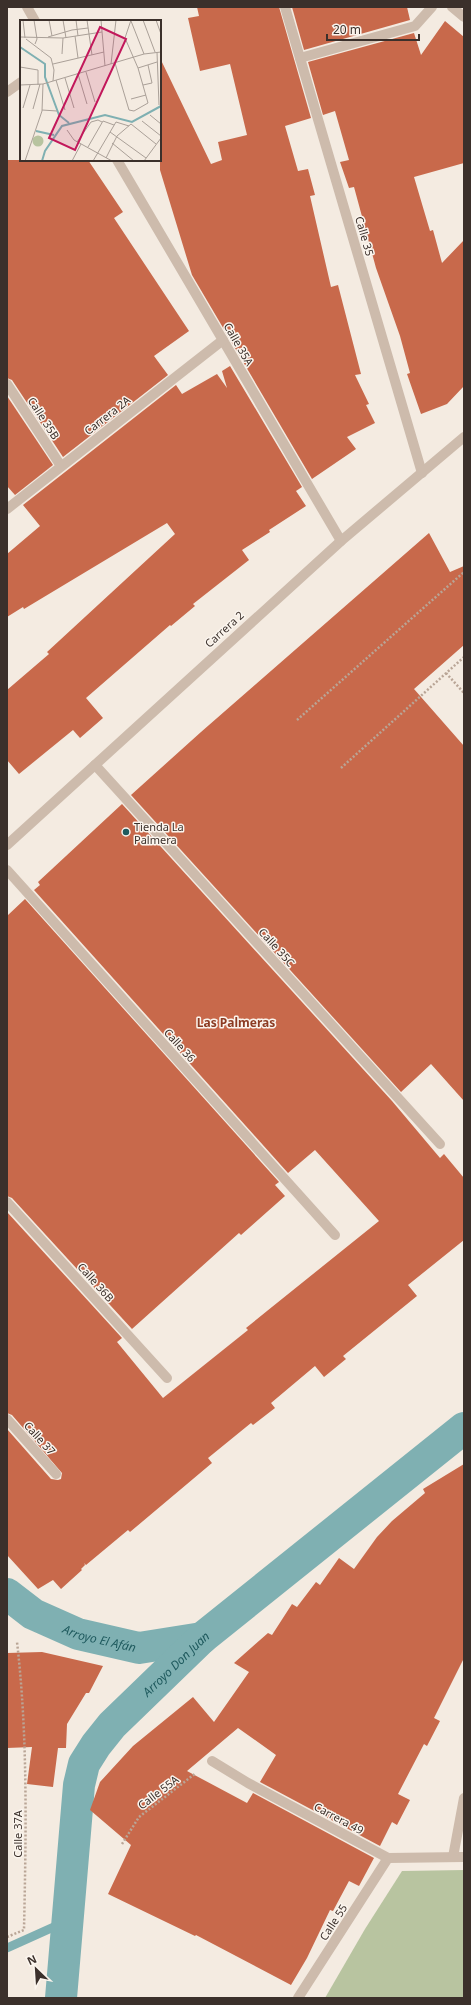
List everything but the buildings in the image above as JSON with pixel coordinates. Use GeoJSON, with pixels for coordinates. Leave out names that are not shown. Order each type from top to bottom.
{"type":"FeatureCollection","features":[{"type":"Feature","properties":{"kind":"street"},"geometry":{"type":"LineString","coordinates":[[27,7],[34,20]]}},
{"type":"Feature","properties":{"kind":"street","name":"Calle 35"},"geometry":{"type":"LineString","coordinates":[[285,7],[422,473]]}},
{"type":"Feature","properties":{"kind":"street"},"geometry":{"type":"LineString","coordinates":[[300,58],[415,26],[432,7]]}},
{"type":"Feature","properties":{"kind":"street"},"geometry":{"type":"LineString","coordinates":[[452,7],[464,17]]}},
{"type":"Feature","properties":{"kind":"street"},"geometry":{"type":"LineString","coordinates":[[7,92],[20,83]]}},
{"type":"Feature","properties":{"kind":"street","name":"Calle 35A"},"geometry":{"type":"LineString","coordinates":[[119,161],[341,541]]}},
{"type":"Feature","properties":{"kind":"street","name":"Carrera 2A"},"geometry":{"type":"LineString","coordinates":[[7,509],[223,340]]}},
{"type":"Feature","properties":{"kind":"street","name":"Calle 35B"},"geometry":{"type":"LineString","coordinates":[[7,384],[61,466]]}},
{"type":"Feature","properties":{"kind":"street","name":"Carrera 2"},"geometry":{"type":"LineString","coordinates":[[7,845],[96,766],[227,643],[341,541],[464,437]]}},
{"type":"Feature","properties":{"kind":"street","name":"Calle 35C"},"geometry":{"type":"LineString","coordinates":[[96,766],[440,1144]]}},
{"type":"Feature","properties":{"kind":"street","name":"Calle 36"},"geometry":{"type":"LineString","coordinates":[[7,870],[335,1235]]}},
{"type":"Feature","properties":{"kind":"street","name":"Calle 36B"},"geometry":{"type":"LineString","coordinates":[[7,1202],[167,1378]]}},
{"type":"Feature","properties":{"kind":"street","name":"Calle 37"},"geometry":{"type":"LineString","coordinates":[[7,1419],[56,1474]]}},
{"type":"Feature","properties":{"kind":"street","name":"Carrera 49"},"geometry":{"type":"LineString","coordinates":[[212,1761],[248,1783],[388,1858],[464,1857]]}},
{"type":"Feature","properties":{"kind":"street"},"geometry":{"type":"LineString","coordinates":[[453,1857],[464,1798]]}},
{"type":"Feature","properties":{"kind":"street","name":"Calle 55"},"geometry":{"type":"LineString","coordinates":[[298,1998],[388,1858]]}},
{"type":"Feature","properties":{"kind":"path"},"geometry":{"type":"LineString","coordinates":[[297,720],[464,572]]}},
{"type":"Feature","properties":{"kind":"path"},"geometry":{"type":"LineString","coordinates":[[341,768],[464,657]]}},
{"type":"Feature","properties":{"kind":"path"},"geometry":{"type":"LineString","coordinates":[[446,673],[464,693]]}},
{"type":"Feature","properties":{"kind":"path","name":"Calle 37A"},"geometry":{"type":"LineString","coordinates":[[7,1937],[24,1930],[26,1826],[21,1677],[17,1642]]}},
{"type":"Feature","properties":{"kind":"path","name":"Calle 55A"},"geometry":{"type":"LineString","coordinates":[[122,1844],[138,1817],[212,1761]]}},
{"type":"Feature","properties":{"kind":"green space"},"geometry":{"type":"Polygon","coordinates":[[[464,1870],[464,1998],[325,1998],[365,1929],[402,1871],[464,1870]]]}},
{"type":"Feature","properties":{"kind":"waterway","name":"Arroyo Don Juan"},"geometry":{"type":"LineString","coordinates":[[61,1998],[79,1785],[84,1764],[96,1745],[112,1725],[202,1638],[464,1428]]}},
{"type":"Feature","properties":{"kind":"waterway","name":"Arroyo El Afán"},"geometry":{"type":"LineString","coordinates":[[7,1594],[33,1614],[78,1634],[139,1648],[202,1638]]}},
{"type":"Feature","properties":{"kind":"waterway"},"geometry":{"type":"LineString","coordinates":[[7,1948],[67,1921]]}},
{"type":"Feature","properties":{"kind":"place","name":"Tienda La Palmera"},"geometry":{"type":"Point","coordinates":[126,832]}},
{"type":"Feature","properties":{"kind":"district","name":"Las Palmeras"},"geometry":{"type":"Point","coordinates":[236,1022]}}]}
